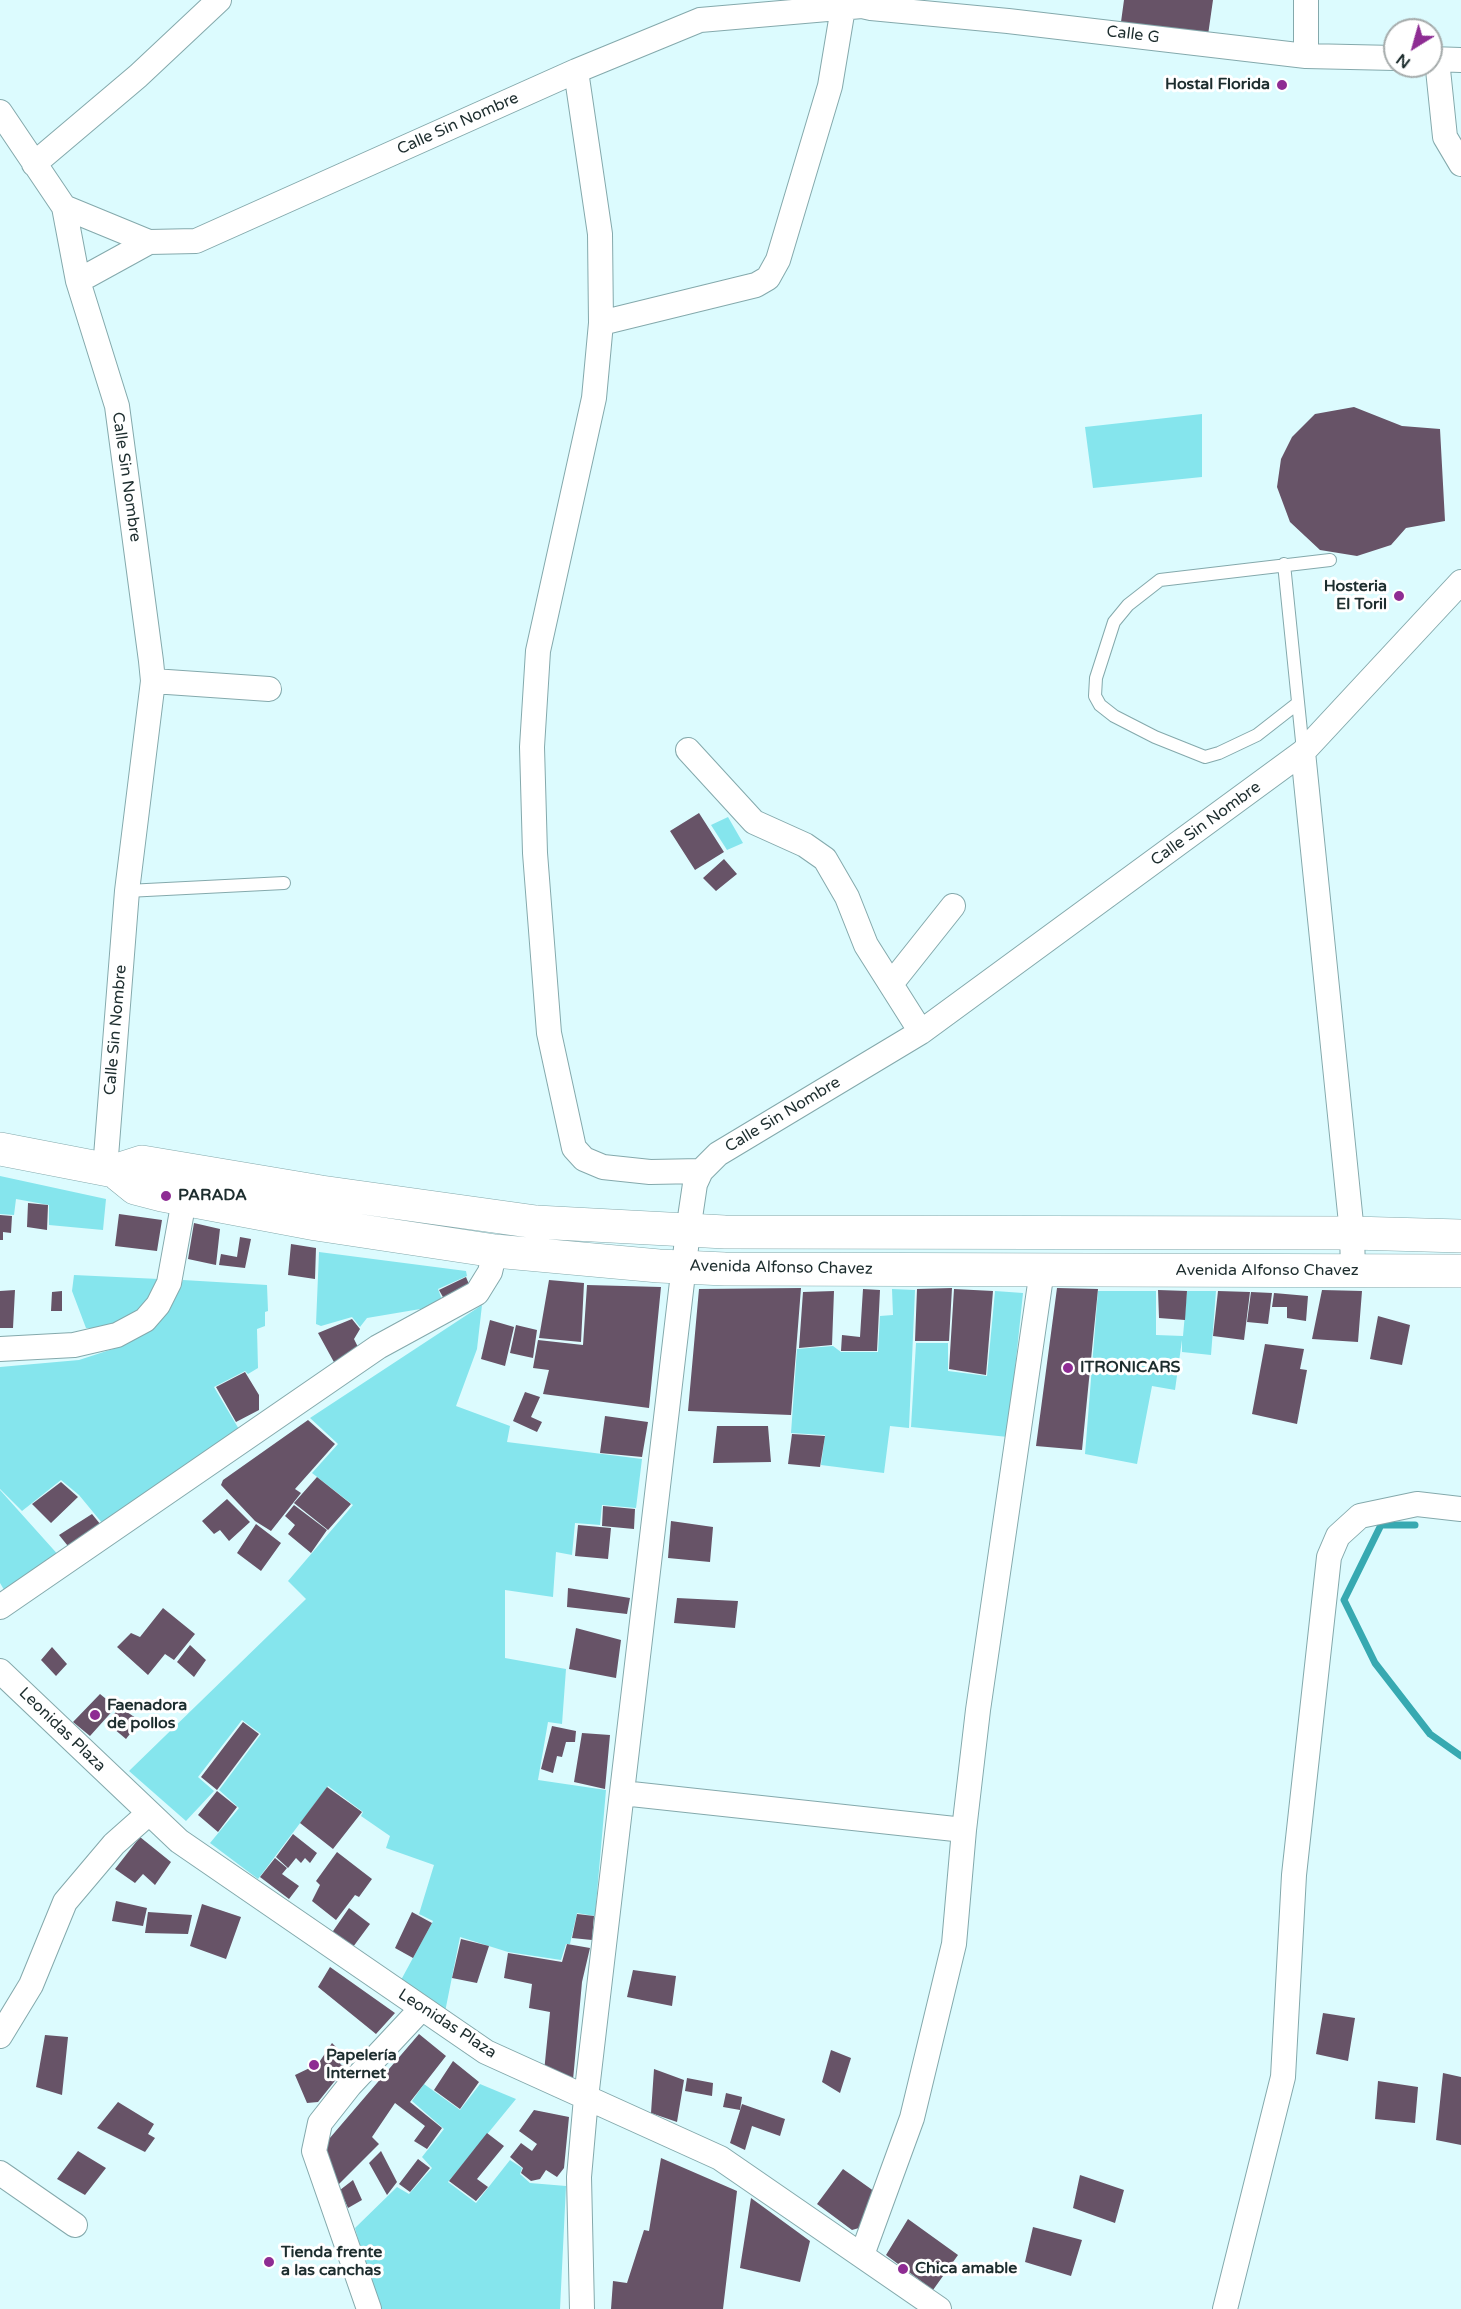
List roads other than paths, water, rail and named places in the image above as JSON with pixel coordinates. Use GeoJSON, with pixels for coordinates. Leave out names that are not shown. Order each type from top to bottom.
{"type":"FeatureCollection","features":[{"type":"Feature","properties":{"kind":"main road","name":"Avenida Alfonso Chavez"},"geometry":{"type":"LineString","coordinates":[[0,1149],[109,1170],[135,1188],[184,1200],[316,1224],[495,1251],[686,1268],[1461,1271]]}},
{"type":"Feature","properties":{"kind":"main road","name":"Avenida Alfonso Chavez"},"geometry":{"type":"LineString","coordinates":[[109,1170],[142,1162],[321,1192],[536,1222],[688,1231],[1352,1233],[1461,1236]]}},
{"type":"Feature","properties":{"kind":"street"},"geometry":{"type":"LineString","coordinates":[[34,164],[138,76],[219,0]]}},
{"type":"Feature","properties":{"kind":"street"},"geometry":{"type":"LineString","coordinates":[[1306,0],[1306,56]]}},
{"type":"Feature","properties":{"kind":"street"},"geometry":{"type":"LineString","coordinates":[[601,323],[756,285],[768,278],[778,260],[830,86],[859,6]]}},
{"type":"Feature","properties":{"kind":"street","name":"Calle Sin Nombre"},"geometry":{"type":"LineString","coordinates":[[64,207],[149,242],[196,240],[576,70],[700,20],[859,6]]}},
{"type":"Feature","properties":{"kind":"street","name":"Calle G"},"geometry":{"type":"LineString","coordinates":[[859,6],[1009,10],[1306,56],[1383,58]]}},
{"type":"Feature","properties":{"kind":"street"},"geometry":{"type":"LineString","coordinates":[[1443,60],[1445,136],[1461,164]]}},
{"type":"Feature","properties":{"kind":"street"},"geometry":{"type":"LineString","coordinates":[[576,70],[600,234],[601,323],[594,398],[538,651],[532,747],[535,853],[549,1033],[574,1148],[584,1159],[603,1167],[650,1172],[701,1171],[695,1184],[688,1231],[686,1268],[586,2098],[579,2177],[582,2309]]}},
{"type":"Feature","properties":{"kind":"street","name":"Calle Sin Nombre"},"geometry":{"type":"LineString","coordinates":[[0,112],[64,207],[78,281],[117,406],[153,681],[127,891],[109,1170]]}},
{"type":"Feature","properties":{"kind":"street"},"geometry":{"type":"LineString","coordinates":[[78,281],[149,242]]}},
{"type":"Feature","properties":{"kind":"street","name":"Calle Sin Nombre"},"geometry":{"type":"LineString","coordinates":[[701,1171],[718,1154],[921,1032],[1303,752],[1461,582]]}},
{"type":"Feature","properties":{"kind":"street"},"geometry":{"type":"LineString","coordinates":[[153,681],[269,689]]}},
{"type":"Feature","properties":{"kind":"street"},"geometry":{"type":"LineString","coordinates":[[688,750],[754,822],[805,845],[825,859],[847,897],[866,945],[921,1032]]}},
{"type":"Feature","properties":{"kind":"street"},"geometry":{"type":"LineString","coordinates":[[1303,752],[1352,1233],[1353,1271]]}},
{"type":"Feature","properties":{"kind":"street"},"geometry":{"type":"LineString","coordinates":[[891,984],[953,906]]}},
{"type":"Feature","properties":{"kind":"street"},"geometry":{"type":"LineString","coordinates":[[0,1349],[74,1345],[117,1335],[145,1320],[158,1305],[171,1275],[184,1200]]}},
{"type":"Feature","properties":{"kind":"street"},"geometry":{"type":"LineString","coordinates":[[0,1607],[378,1347],[477,1293],[490,1272],[495,1251]]}},
{"type":"Feature","properties":{"kind":"street"},"geometry":{"type":"LineString","coordinates":[[862,2255],[912,2118],[954,1944],[964,1830],[1042,1270]]}},
{"type":"Feature","properties":{"kind":"street"},"geometry":{"type":"LineString","coordinates":[[1225,2309],[1283,2077],[1294,1875],[1329,1557],[1338,1536],[1360,1516],[1417,1504],[1461,1509]]}},
{"type":"Feature","properties":{"kind":"street","name":"Leonidas Plaza"},"geometry":{"type":"LineString","coordinates":[[0,1671],[179,1841],[486,2052],[720,2158],[939,2309]]}},
{"type":"Feature","properties":{"kind":"street"},"geometry":{"type":"LineString","coordinates":[[622,1793],[964,1830]]}},
{"type":"Feature","properties":{"kind":"street"},"geometry":{"type":"LineString","coordinates":[[0,2036],[31,1985],[65,1902],[114,1844],[150,1813]]}},
{"type":"Feature","properties":{"kind":"street"},"geometry":{"type":"LineString","coordinates":[[369,2309],[314,2151],[320,2123],[350,2085],[422,2008]]}},
{"type":"Feature","properties":{"kind":"street"},"geometry":{"type":"LineString","coordinates":[[0,2173],[75,2225]]}},
{"type":"Feature","properties":{"kind":"lane"},"geometry":{"type":"LineString","coordinates":[[1298,703],[1257,735],[1205,757],[1155,737],[1114,716],[1100,705],[1095,696],[1096,678],[1114,622],[1145,590],[1160,580],[1284,564],[1330,561]]}},
{"type":"Feature","properties":{"kind":"lane"},"geometry":{"type":"LineString","coordinates":[[1284,564],[1303,752]]}},
{"type":"Feature","properties":{"kind":"lane"},"geometry":{"type":"LineString","coordinates":[[127,891],[284,883]]}},
{"type":"Feature","properties":{"kind":"waterway"},"geometry":{"type":"LineString","coordinates":[[1415,1525],[1381,1525],[1344,1600],[1375,1663],[1430,1734],[1461,1756]]}},
{"type":"Feature","properties":{"kind":"place","name":"Hostal Florida"},"geometry":{"type":"Point","coordinates":[1282,85]}},
{"type":"Feature","properties":{"kind":"place","name":"Hosteria El Toril"},"geometry":{"type":"Point","coordinates":[1399,596]}},
{"type":"Feature","properties":{"kind":"place","name":"PARADA"},"geometry":{"type":"Point","coordinates":[166,1196]}},
{"type":"Feature","properties":{"kind":"place","name":"ITRONICARS"},"geometry":{"type":"Point","coordinates":[1068,1368]}},
{"type":"Feature","properties":{"kind":"place","name":"Faenadora de pollos"},"geometry":{"type":"Point","coordinates":[95,1715]}},
{"type":"Feature","properties":{"kind":"place","name":"Papelería Internet"},"geometry":{"type":"Point","coordinates":[314,2065]}},
{"type":"Feature","properties":{"kind":"place","name":"Tienda frente a las canchas"},"geometry":{"type":"Point","coordinates":[269,2262]}},
{"type":"Feature","properties":{"kind":"place","name":"Chica amable"},"geometry":{"type":"Point","coordinates":[903,2269]}}]}
